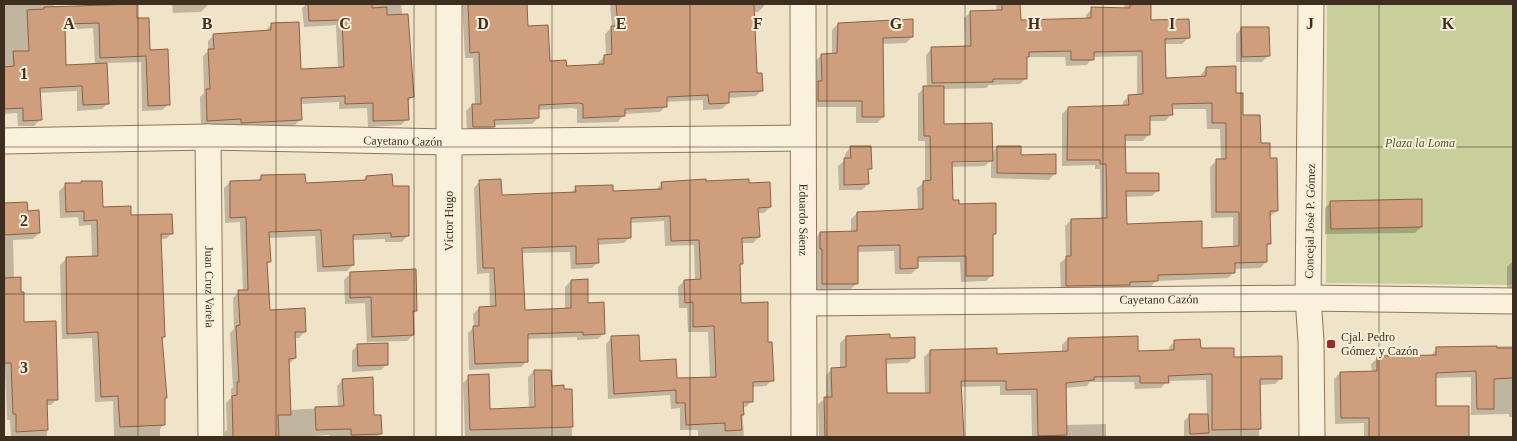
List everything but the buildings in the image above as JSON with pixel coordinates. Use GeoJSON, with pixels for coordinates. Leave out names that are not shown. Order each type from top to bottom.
{"type":"FeatureCollection","features":[{"type":"Feature","properties":{"kind":"street","name":"Víctor Hugo"},"geometry":{"type":"LineString","coordinates":[[449,4],[450,437]]}},
{"type":"Feature","properties":{"kind":"street","name":"Eduardo Sáenz"},"geometry":{"type":"LineString","coordinates":[[803,4],[804,437]]}},
{"type":"Feature","properties":{"kind":"street","name":"Concejal José P. Gómez"},"geometry":{"type":"LineString","coordinates":[[1311,4],[1308,298],[1311,341],[1312,437]]}},
{"type":"Feature","properties":{"kind":"street","name":"Cayetano Cazón"},"geometry":{"type":"LineString","coordinates":[[4,141],[208,137],[449,142],[802,138]]}},
{"type":"Feature","properties":{"kind":"street","name":"Juan Cruz Varela"},"geometry":{"type":"LineString","coordinates":[[208,137],[211,437]]}},
{"type":"Feature","properties":{"kind":"street","name":"Cayetano Cazón"},"geometry":{"type":"LineString","coordinates":[[804,303],[1308,298],[1513,301]]}},
{"type":"Feature","properties":{"kind":"green space","name":"Plaza la Loma"},"geometry":{"type":"Polygon","coordinates":[[[1327,4],[1513,4],[1513,285],[1326,283],[1327,4]]]}},
{"type":"Feature","properties":{"kind":"place","name":"Cjal. Pedro Gómez y Cazón"},"geometry":{"type":"Point","coordinates":[1331,344]}}]}
